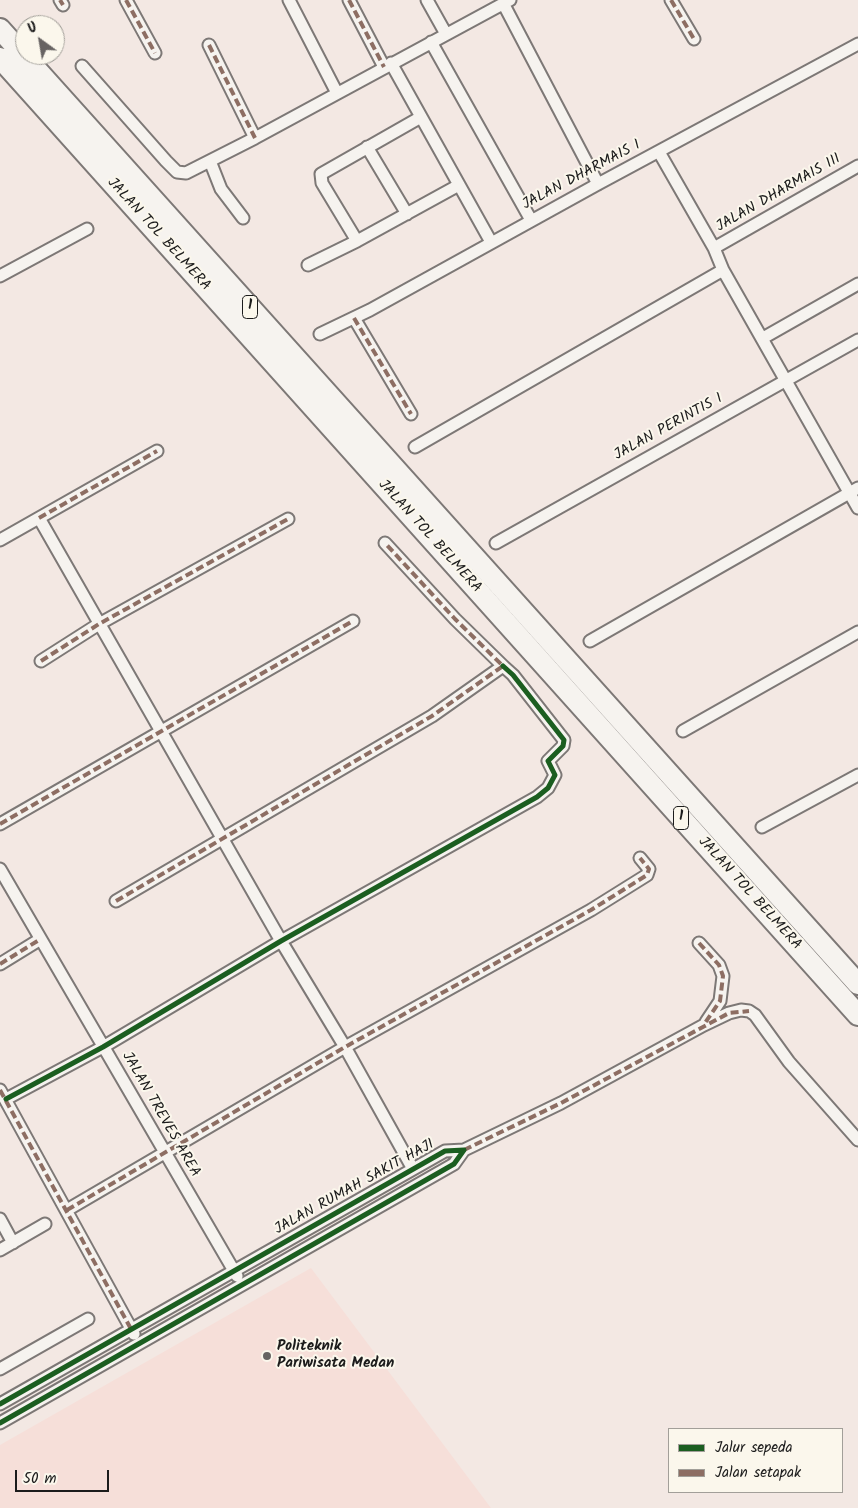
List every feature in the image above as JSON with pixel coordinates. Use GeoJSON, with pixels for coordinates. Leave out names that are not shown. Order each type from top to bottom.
{"type":"FeatureCollection","features":[{"type":"Feature","properties":{"kind":"highway","name":"JALAN TOL BELMERA"},"geometry":{"type":"LineString","coordinates":[[0,28],[858,984]]}},
{"type":"Feature","properties":{"kind":"highway","name":"JALAN TOL BELMERA"},"geometry":{"type":"LineString","coordinates":[[0,58],[858,1015]]}},
{"type":"Feature","properties":{"kind":"street"},"geometry":{"type":"LineString","coordinates":[[126,0],[155,53]]}},
{"type":"Feature","properties":{"kind":"street"},"geometry":{"type":"LineString","coordinates":[[289,0],[337,93]]}},
{"type":"Feature","properties":{"kind":"street"},"geometry":{"type":"LineString","coordinates":[[349,0],[421,117],[491,242]]}},
{"type":"Feature","properties":{"kind":"street"},"geometry":{"type":"LineString","coordinates":[[428,0],[446,34]]}},
{"type":"Feature","properties":{"kind":"street"},"geometry":{"type":"LineString","coordinates":[[671,0],[694,39]]}},
{"type":"Feature","properties":{"kind":"street"},"geometry":{"type":"LineString","coordinates":[[82,66],[177,172],[186,173],[255,138],[506,2],[598,184]]}},
{"type":"Feature","properties":{"kind":"street"},"geometry":{"type":"LineString","coordinates":[[431,42],[531,220]]}},
{"type":"Feature","properties":{"kind":"street","name":"JALAN DHARMAIS I"},"geometry":{"type":"LineString","coordinates":[[320,334],[354,318],[531,220],[858,44]]}},
{"type":"Feature","properties":{"kind":"street"},"geometry":{"type":"LineString","coordinates":[[210,45],[255,138]]}},
{"type":"Feature","properties":{"kind":"street"},"geometry":{"type":"LineString","coordinates":[[357,242],[322,183],[320,176],[326,169],[421,117]]}},
{"type":"Feature","properties":{"kind":"street"},"geometry":{"type":"LineString","coordinates":[[367,147],[407,214]]}},
{"type":"Feature","properties":{"kind":"street"},"geometry":{"type":"LineString","coordinates":[[659,152],[714,248],[723,270],[762,338],[854,491],[858,508]]}},
{"type":"Feature","properties":{"kind":"street"},"geometry":{"type":"LineString","coordinates":[[210,161],[222,189],[244,218]]}},
{"type":"Feature","properties":{"kind":"street","name":"JALAN DHARMAIS III"},"geometry":{"type":"LineString","coordinates":[[714,248],[858,166]]}},
{"type":"Feature","properties":{"kind":"street"},"geometry":{"type":"LineString","coordinates":[[308,265],[357,242],[459,186]]}},
{"type":"Feature","properties":{"kind":"street"},"geometry":{"type":"LineString","coordinates":[[0,276],[87,229]]}},
{"type":"Feature","properties":{"kind":"street"},"geometry":{"type":"LineString","coordinates":[[414,447],[723,270]]}},
{"type":"Feature","properties":{"kind":"street"},"geometry":{"type":"LineString","coordinates":[[762,338],[858,284]]}},
{"type":"Feature","properties":{"kind":"street"},"geometry":{"type":"LineString","coordinates":[[354,318],[411,414]]}},
{"type":"Feature","properties":{"kind":"street","name":"JALAN PERINTIS I"},"geometry":{"type":"LineString","coordinates":[[496,543],[858,340]]}},
{"type":"Feature","properties":{"kind":"street"},"geometry":{"type":"LineString","coordinates":[[0,540],[157,451]]}},
{"type":"Feature","properties":{"kind":"street"},"geometry":{"type":"LineString","coordinates":[[590,641],[854,491]]}},
{"type":"Feature","properties":{"kind":"street"},"geometry":{"type":"LineString","coordinates":[[39,518],[282,942],[345,1046],[413,1169]]}},
{"type":"Feature","properties":{"kind":"street"},"geometry":{"type":"LineString","coordinates":[[41,661],[99,624],[288,519]]}},
{"type":"Feature","properties":{"kind":"street"},"geometry":{"type":"LineString","coordinates":[[139,1344],[3,1095],[103,1047],[282,942],[528,802],[548,788],[555,775],[548,761],[562,748],[564,740],[513,675],[455,619],[385,543]]}},
{"type":"Feature","properties":{"kind":"street"},"geometry":{"type":"LineString","coordinates":[[0,824],[353,622]]}},
{"type":"Feature","properties":{"kind":"street"},"geometry":{"type":"LineString","coordinates":[[683,732],[858,632]]}},
{"type":"Feature","properties":{"kind":"street"},"geometry":{"type":"LineString","coordinates":[[116,900],[432,716],[503,666]]}},
{"type":"Feature","properties":{"kind":"street"},"geometry":{"type":"LineString","coordinates":[[762,827],[858,775]]}},
{"type":"Feature","properties":{"kind":"street"},"geometry":{"type":"LineString","coordinates":[[67,1210],[345,1046],[591,910],[647,875],[649,869],[640,858]]}},
{"type":"Feature","properties":{"kind":"street","name":"JALAN TREVES AREA"},"geometry":{"type":"LineString","coordinates":[[0,869],[242,1285]]}},
{"type":"Feature","properties":{"kind":"street"},"geometry":{"type":"LineString","coordinates":[[0,964],[40,940]]}},
{"type":"Feature","properties":{"kind":"street"},"geometry":{"type":"LineString","coordinates":[[699,943],[719,965],[723,976],[720,1001],[704,1026]]}},
{"type":"Feature","properties":{"kind":"street","name":"JALAN RUMAH SAKIT HAJI"},"geometry":{"type":"LineString","coordinates":[[0,1404],[445,1151],[464,1150],[561,1103],[729,1013],[749,1011],[755,1015],[789,1062],[858,1140]]}},
{"type":"Feature","properties":{"kind":"street","name":"JALAN RUMAH SAKIT HAJI"},"geometry":{"type":"LineString","coordinates":[[0,1423],[454,1164],[464,1150]]}},
{"type":"Feature","properties":{"kind":"street"},"geometry":{"type":"LineString","coordinates":[[0,1219],[13,1243]]}},
{"type":"Feature","properties":{"kind":"street"},"geometry":{"type":"LineString","coordinates":[[0,1250],[46,1224]]}},
{"type":"Feature","properties":{"kind":"street"},"geometry":{"type":"LineString","coordinates":[[278,1246],[286,1260]]}},
{"type":"Feature","properties":{"kind":"street"},"geometry":{"type":"LineString","coordinates":[[0,1369],[88,1319]]}},
{"type":"Feature","properties":{"kind":"shaded area","name":"Politeknik Pariwisata Medan"},"geometry":{"type":"Polygon","coordinates":[[[311,1268],[491,1508],[0,1508],[0,1445],[311,1268]]]}},
{"type":"Feature","properties":{"kind":"marked path"},"geometry":{"type":"LineString","coordinates":[[60,0],[63,5]]}},
{"type":"Feature","properties":{"kind":"marked path"},"geometry":{"type":"LineString","coordinates":[[126,0],[155,53]]}},
{"type":"Feature","properties":{"kind":"marked path"},"geometry":{"type":"LineString","coordinates":[[349,0],[384,67]]}},
{"type":"Feature","properties":{"kind":"marked path"},"geometry":{"type":"LineString","coordinates":[[671,0],[694,39]]}},
{"type":"Feature","properties":{"kind":"marked path"},"geometry":{"type":"LineString","coordinates":[[209,45],[255,138]]}},
{"type":"Feature","properties":{"kind":"marked path"},"geometry":{"type":"LineString","coordinates":[[354,318],[411,414]]}},
{"type":"Feature","properties":{"kind":"marked path"},"geometry":{"type":"LineString","coordinates":[[39,518],[157,451]]}},
{"type":"Feature","properties":{"kind":"marked path"},"geometry":{"type":"LineString","coordinates":[[41,661],[99,624],[288,519]]}},
{"type":"Feature","properties":{"kind":"marked path"},"geometry":{"type":"LineString","coordinates":[[116,901],[432,716],[503,666],[455,619],[385,543]]}},
{"type":"Feature","properties":{"kind":"marked path"},"geometry":{"type":"LineString","coordinates":[[0,824],[353,621]]}},
{"type":"Feature","properties":{"kind":"marked path"},"geometry":{"type":"LineString","coordinates":[[67,1210],[345,1047],[591,910],[647,875],[649,869],[640,858]]}},
{"type":"Feature","properties":{"kind":"marked path"},"geometry":{"type":"LineString","coordinates":[[0,964],[39,940]]}},
{"type":"Feature","properties":{"kind":"marked path"},"geometry":{"type":"LineString","coordinates":[[699,943],[719,965],[723,976],[720,1001],[705,1023]]}},
{"type":"Feature","properties":{"kind":"marked path"},"geometry":{"type":"LineString","coordinates":[[464,1150],[561,1103],[729,1013],[749,1011]]}},
{"type":"Feature","properties":{"kind":"marked path"},"geometry":{"type":"LineString","coordinates":[[0,1090],[131,1329]]}},
{"type":"Feature","properties":{"kind":"cycle path"},"geometry":{"type":"LineString","coordinates":[[6,1099],[103,1047],[281,941],[537,797],[548,788],[555,775],[548,761],[563,746],[564,740],[513,675],[503,666]]}},
{"type":"Feature","properties":{"kind":"cycle path"},"geometry":{"type":"LineString","coordinates":[[0,1404],[445,1151],[464,1150],[454,1164],[0,1423]]}},
{"type":"Feature","properties":{"kind":"place","name":"Politeknik Pariwisata Medan"},"geometry":{"type":"Point","coordinates":[267,1356]}}]}
